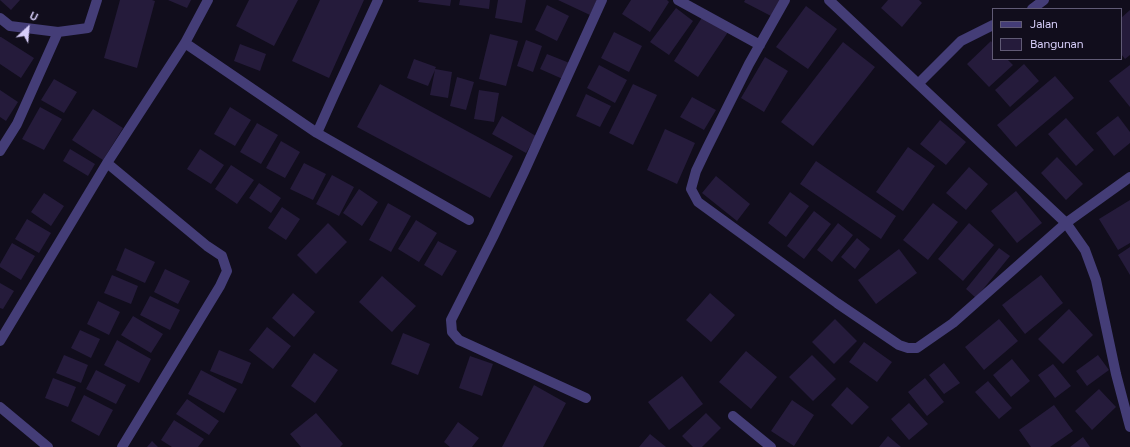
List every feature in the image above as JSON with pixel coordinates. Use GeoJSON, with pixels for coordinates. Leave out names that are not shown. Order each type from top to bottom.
{"type":"FeatureCollection","features":[{"type":"Feature","properties":{"kind":"street"},"geometry":{"type":"LineString","coordinates":[[0,18],[10,26],[58,32],[88,28],[97,0]]}},
{"type":"Feature","properties":{"kind":"street"},"geometry":{"type":"LineString","coordinates":[[0,341],[107,162],[185,43],[208,0]]}},
{"type":"Feature","properties":{"kind":"street"},"geometry":{"type":"LineString","coordinates":[[317,133],[378,0]]}},
{"type":"Feature","properties":{"kind":"street"},"geometry":{"type":"LineString","coordinates":[[586,398],[459,340],[452,332],[451,320],[500,222],[602,0]]}},
{"type":"Feature","properties":{"kind":"street"},"geometry":{"type":"LineString","coordinates":[[678,0],[760,45]]}},
{"type":"Feature","properties":{"kind":"street"},"geometry":{"type":"LineString","coordinates":[[785,0],[704,154],[696,171],[691,189],[698,202],[837,303],[899,345],[908,348],[917,348],[953,324],[1066,223],[1130,176]]}},
{"type":"Feature","properties":{"kind":"street"},"geometry":{"type":"LineString","coordinates":[[829,0],[1066,223],[1085,250],[1096,280],[1116,374],[1130,427]]}},
{"type":"Feature","properties":{"kind":"street"},"geometry":{"type":"LineString","coordinates":[[1033,8],[1044,0]]}},
{"type":"Feature","properties":{"kind":"street"},"geometry":{"type":"LineString","coordinates":[[918,84],[961,41],[992,26]]}},
{"type":"Feature","properties":{"kind":"street"},"geometry":{"type":"LineString","coordinates":[[0,151],[17,124],[58,32]]}},
{"type":"Feature","properties":{"kind":"street"},"geometry":{"type":"LineString","coordinates":[[185,43],[317,133],[469,220]]}},
{"type":"Feature","properties":{"kind":"street"},"geometry":{"type":"LineString","coordinates":[[107,162],[207,246],[222,256],[227,271],[220,286],[122,447]]}},
{"type":"Feature","properties":{"kind":"street"},"geometry":{"type":"LineString","coordinates":[[0,407],[48,447]]}},
{"type":"Feature","properties":{"kind":"street"},"geometry":{"type":"LineString","coordinates":[[733,416],[771,447]]}},
{"type":"Feature","properties":{"kind":"building"},"geometry":{"type":"Polygon","coordinates":[[[0,0],[20,0],[11,10],[0,0]]]}},
{"type":"Feature","properties":{"kind":"building"},"geometry":{"type":"Polygon","coordinates":[[[120,0],[155,1],[137,68],[104,58],[120,0]]]}},
{"type":"Feature","properties":{"kind":"building"},"geometry":{"type":"Polygon","coordinates":[[[168,0],[191,0],[187,8],[168,0]]]}},
{"type":"Feature","properties":{"kind":"building"},"geometry":{"type":"Polygon","coordinates":[[[249,0],[298,0],[274,46],[236,26],[249,0]]]}},
{"type":"Feature","properties":{"kind":"building"},"geometry":{"type":"Polygon","coordinates":[[[320,0],[364,0],[329,78],[292,61],[320,0]]]}},
{"type":"Feature","properties":{"kind":"building"},"geometry":{"type":"Polygon","coordinates":[[[419,0],[451,0],[450,6],[418,2],[419,0]]]}},
{"type":"Feature","properties":{"kind":"building"},"geometry":{"type":"Polygon","coordinates":[[[460,0],[490,0],[489,9],[459,5],[460,0]]]}},
{"type":"Feature","properties":{"kind":"building"},"geometry":{"type":"Polygon","coordinates":[[[498,0],[526,0],[522,23],[495,18],[498,0]]]}},
{"type":"Feature","properties":{"kind":"building"},"geometry":{"type":"Polygon","coordinates":[[[558,0],[597,0],[590,15],[558,0]]]}},
{"type":"Feature","properties":{"kind":"building"},"geometry":{"type":"Polygon","coordinates":[[[631,0],[667,0],[669,2],[650,32],[622,14],[631,0]]]}},
{"type":"Feature","properties":{"kind":"building"},"geometry":{"type":"Polygon","coordinates":[[[745,0],[780,0],[771,16],[744,2],[745,0]]]}},
{"type":"Feature","properties":{"kind":"building"},"geometry":{"type":"Polygon","coordinates":[[[888,0],[919,0],[922,3],[902,27],[881,8],[888,0]]]}},
{"type":"Feature","properties":{"kind":"building"},"geometry":{"type":"Polygon","coordinates":[[[547,5],[569,16],[557,41],[535,30],[547,5]]]}},
{"type":"Feature","properties":{"kind":"building"},"geometry":{"type":"Polygon","coordinates":[[[806,6],[837,29],[808,69],[776,47],[806,6]]]}},
{"type":"Feature","properties":{"kind":"building"},"geometry":{"type":"Polygon","coordinates":[[[676,8],[693,21],[669,55],[650,42],[676,8]]]}},
{"type":"Feature","properties":{"kind":"building"},"geometry":{"type":"Polygon","coordinates":[[[1130,10],[1130,55],[1125,59],[1122,55],[1122,17],[1130,10]]]}},
{"type":"Feature","properties":{"kind":"building"},"geometry":{"type":"Polygon","coordinates":[[[703,16],[728,32],[698,77],[674,61],[703,16]]]}},
{"type":"Feature","properties":{"kind":"building"},"geometry":{"type":"Polygon","coordinates":[[[614,32],[642,46],[629,72],[601,58],[614,32]]]}},
{"type":"Feature","properties":{"kind":"building"},"geometry":{"type":"Polygon","coordinates":[[[490,34],[518,41],[506,86],[479,79],[490,34]]]}},
{"type":"Feature","properties":{"kind":"building"},"geometry":{"type":"Polygon","coordinates":[[[0,37],[34,58],[21,78],[0,64],[0,37]]]}},
{"type":"Feature","properties":{"kind":"building"},"geometry":{"type":"Polygon","coordinates":[[[526,40],[542,46],[533,72],[517,66],[526,40]]]}},
{"type":"Feature","properties":{"kind":"building"},"geometry":{"type":"Polygon","coordinates":[[[991,41],[992,60],[1008,60],[1013,65],[989,87],[967,64],[991,41]]]}},
{"type":"Feature","properties":{"kind":"building"},"geometry":{"type":"Polygon","coordinates":[[[843,42],[875,67],[813,146],[781,122],[843,42]]]}},
{"type":"Feature","properties":{"kind":"building"},"geometry":{"type":"Polygon","coordinates":[[[240,44],[266,54],[260,71],[234,61],[240,44]]]}},
{"type":"Feature","properties":{"kind":"building"},"geometry":{"type":"Polygon","coordinates":[[[547,54],[572,64],[565,80],[540,69],[547,54]]]}},
{"type":"Feature","properties":{"kind":"building"},"geometry":{"type":"Polygon","coordinates":[[[765,57],[788,71],[764,112],[741,98],[765,57]]]}},
{"type":"Feature","properties":{"kind":"building"},"geometry":{"type":"Polygon","coordinates":[[[414,59],[436,67],[435,69],[452,72],[448,98],[430,95],[435,70],[428,86],[407,78],[414,59]]]}},
{"type":"Feature","properties":{"kind":"building"},"geometry":{"type":"Polygon","coordinates":[[[1024,64],[1039,81],[1010,107],[995,90],[1024,64]]]}},
{"type":"Feature","properties":{"kind":"building"},"geometry":{"type":"Polygon","coordinates":[[[599,65],[627,80],[615,103],[587,88],[599,65]]]}},
{"type":"Feature","properties":{"kind":"building"},"geometry":{"type":"Polygon","coordinates":[[[1130,65],[1130,107],[1109,81],[1130,65]]]}},
{"type":"Feature","properties":{"kind":"building"},"geometry":{"type":"Polygon","coordinates":[[[1055,76],[1074,98],[1016,147],[997,125],[1055,76]]]}},
{"type":"Feature","properties":{"kind":"building"},"geometry":{"type":"Polygon","coordinates":[[[457,77],[474,82],[466,110],[450,106],[457,77]]]}},
{"type":"Feature","properties":{"kind":"building"},"geometry":{"type":"Polygon","coordinates":[[[54,79],[77,92],[64,113],[41,100],[54,79]]]}},
{"type":"Feature","properties":{"kind":"building"},"geometry":{"type":"Polygon","coordinates":[[[380,84],[513,156],[490,198],[357,127],[380,84]]]}},
{"type":"Feature","properties":{"kind":"building"},"geometry":{"type":"Polygon","coordinates":[[[633,84],[657,95],[633,145],[609,133],[633,84]]]}},
{"type":"Feature","properties":{"kind":"building"},"geometry":{"type":"Polygon","coordinates":[[[0,90],[18,102],[6,121],[0,117],[0,90]]]}},
{"type":"Feature","properties":{"kind":"building"},"geometry":{"type":"Polygon","coordinates":[[[479,90],[499,93],[494,122],[474,119],[479,90]]]}},
{"type":"Feature","properties":{"kind":"building"},"geometry":{"type":"Polygon","coordinates":[[[586,94],[611,106],[600,127],[576,116],[586,94]]]}},
{"type":"Feature","properties":{"kind":"building"},"geometry":{"type":"Polygon","coordinates":[[[692,97],[716,110],[704,130],[680,117],[692,97]]]}},
{"type":"Feature","properties":{"kind":"building"},"geometry":{"type":"Polygon","coordinates":[[[40,107],[62,119],[44,150],[22,139],[40,107]]]}},
{"type":"Feature","properties":{"kind":"building"},"geometry":{"type":"Polygon","coordinates":[[[230,107],[251,120],[235,146],[214,134],[230,107]]]}},
{"type":"Feature","properties":{"kind":"building"},"geometry":{"type":"Polygon","coordinates":[[[93,109],[123,128],[103,160],[72,140],[93,109]]]}},
{"type":"Feature","properties":{"kind":"building"},"geometry":{"type":"Polygon","coordinates":[[[502,116],[536,136],[526,153],[492,134],[502,116]]]}},
{"type":"Feature","properties":{"kind":"building"},"geometry":{"type":"Polygon","coordinates":[[[1118,116],[1130,132],[1130,143],[1114,156],[1096,133],[1118,116]]]}},
{"type":"Feature","properties":{"kind":"building"},"geometry":{"type":"Polygon","coordinates":[[[1066,118],[1094,150],[1076,166],[1048,134],[1066,118]]]}},
{"type":"Feature","properties":{"kind":"building"},"geometry":{"type":"Polygon","coordinates":[[[940,120],[966,142],[946,165],[920,144],[940,120]]]}},
{"type":"Feature","properties":{"kind":"building"},"geometry":{"type":"Polygon","coordinates":[[[257,123],[278,135],[261,164],[240,152],[257,123]]]}},
{"type":"Feature","properties":{"kind":"building"},"geometry":{"type":"Polygon","coordinates":[[[665,129],[695,143],[677,184],[647,170],[665,129]]]}},
{"type":"Feature","properties":{"kind":"building"},"geometry":{"type":"Polygon","coordinates":[[[281,141],[300,152],[285,178],[266,168],[281,141]]]}},
{"type":"Feature","properties":{"kind":"building"},"geometry":{"type":"Polygon","coordinates":[[[908,147],[935,166],[903,211],[876,192],[908,147]]]}},
{"type":"Feature","properties":{"kind":"building"},"geometry":{"type":"Polygon","coordinates":[[[70,149],[95,164],[88,176],[63,161],[70,149]]]}},
{"type":"Feature","properties":{"kind":"building"},"geometry":{"type":"Polygon","coordinates":[[[200,149],[224,165],[211,184],[187,169],[200,149]]]}},
{"type":"Feature","properties":{"kind":"building"},"geometry":{"type":"Polygon","coordinates":[[[1057,157],[1083,184],[1066,200],[1041,173],[1057,157]]]}},
{"type":"Feature","properties":{"kind":"building"},"geometry":{"type":"Polygon","coordinates":[[[816,161],[896,216],[881,239],[800,184],[816,161]]]}},
{"type":"Feature","properties":{"kind":"building"},"geometry":{"type":"Polygon","coordinates":[[[304,163],[326,174],[313,200],[290,189],[304,163]]]}},
{"type":"Feature","properties":{"kind":"building"},"geometry":{"type":"Polygon","coordinates":[[[231,165],[254,180],[237,204],[215,189],[231,165]]]}},
{"type":"Feature","properties":{"kind":"building"},"geometry":{"type":"Polygon","coordinates":[[[969,167],[988,184],[966,210],[946,193],[969,167]]]}},
{"type":"Feature","properties":{"kind":"building"},"geometry":{"type":"Polygon","coordinates":[[[332,175],[354,187],[339,216],[316,204],[332,175]]]}},
{"type":"Feature","properties":{"kind":"building"},"geometry":{"type":"Polygon","coordinates":[[[716,176],[750,204],[737,221],[702,193],[716,176]]]}},
{"type":"Feature","properties":{"kind":"building"},"geometry":{"type":"Polygon","coordinates":[[[259,183],[281,198],[271,213],[249,198],[259,183]]]}},
{"type":"Feature","properties":{"kind":"building"},"geometry":{"type":"Polygon","coordinates":[[[359,189],[378,202],[362,226],[343,213],[359,189]]]}},
{"type":"Feature","properties":{"kind":"building"},"geometry":{"type":"Polygon","coordinates":[[[1016,191],[1042,223],[1017,243],[991,211],[1016,191]]]}},
{"type":"Feature","properties":{"kind":"building"},"geometry":{"type":"Polygon","coordinates":[[[790,192],[809,206],[786,237],[768,223],[790,192]]]}},
{"type":"Feature","properties":{"kind":"building"},"geometry":{"type":"Polygon","coordinates":[[[44,193],[64,206],[51,226],[31,212],[44,193]]]}},
{"type":"Feature","properties":{"kind":"building"},"geometry":{"type":"Polygon","coordinates":[[[1130,200],[1130,243],[1118,250],[1099,219],[1130,200]]]}},
{"type":"Feature","properties":{"kind":"building"},"geometry":{"type":"Polygon","coordinates":[[[388,203],[411,216],[391,252],[369,240],[388,203]]]}},
{"type":"Feature","properties":{"kind":"building"},"geometry":{"type":"Polygon","coordinates":[[[933,203],[958,222],[928,260],[903,240],[933,203]]]}},
{"type":"Feature","properties":{"kind":"building"},"geometry":{"type":"Polygon","coordinates":[[[282,207],[300,219],[286,240],[268,228],[282,207]]]}},
{"type":"Feature","properties":{"kind":"building"},"geometry":{"type":"Polygon","coordinates":[[[814,211],[831,224],[804,259],[787,246],[814,211]]]}},
{"type":"Feature","properties":{"kind":"building"},"geometry":{"type":"Polygon","coordinates":[[[27,219],[51,233],[39,253],[15,239],[27,219]]]}},
{"type":"Feature","properties":{"kind":"building"},"geometry":{"type":"Polygon","coordinates":[[[416,220],[437,233],[419,262],[398,249],[416,220]]]}},
{"type":"Feature","properties":{"kind":"building"},"geometry":{"type":"Polygon","coordinates":[[[328,223],[347,242],[316,274],[297,255],[328,223]]]}},
{"type":"Feature","properties":{"kind":"building"},"geometry":{"type":"Polygon","coordinates":[[[838,223],[853,235],[832,262],[817,250],[838,223]]]}},
{"type":"Feature","properties":{"kind":"building"},"geometry":{"type":"Polygon","coordinates":[[[969,223],[994,245],[963,281],[938,259],[969,223]]]}},
{"type":"Feature","properties":{"kind":"building"},"geometry":{"type":"Polygon","coordinates":[[[857,238],[870,249],[855,269],[841,257],[857,238]]]}},
{"type":"Feature","properties":{"kind":"building"},"geometry":{"type":"Polygon","coordinates":[[[438,241],[457,251],[442,276],[424,265],[438,241]]]}},
{"type":"Feature","properties":{"kind":"building"},"geometry":{"type":"Polygon","coordinates":[[[12,243],[35,256],[21,280],[0,267],[0,264],[12,243]]]}},
{"type":"Feature","properties":{"kind":"building"},"geometry":{"type":"Polygon","coordinates":[[[1130,247],[1130,275],[1118,255],[1130,247]]]}},
{"type":"Feature","properties":{"kind":"building"},"geometry":{"type":"Polygon","coordinates":[[[125,248],[155,262],[145,283],[116,270],[125,248]]]}},
{"type":"Feature","properties":{"kind":"building"},"geometry":{"type":"Polygon","coordinates":[[[999,248],[1010,256],[976,298],[966,289],[999,248]]]}},
{"type":"Feature","properties":{"kind":"building"},"geometry":{"type":"Polygon","coordinates":[[[899,249],[917,273],[876,304],[858,280],[899,249]]]}},
{"type":"Feature","properties":{"kind":"building"},"geometry":{"type":"Polygon","coordinates":[[[165,269],[190,281],[178,304],[154,292],[165,269]]]}},
{"type":"Feature","properties":{"kind":"building"},"geometry":{"type":"Polygon","coordinates":[[[112,275],[138,286],[131,304],[104,293],[112,275]]]}},
{"type":"Feature","properties":{"kind":"building"},"geometry":{"type":"Polygon","coordinates":[[[1041,275],[1063,303],[1025,334],[1002,305],[1041,275]]]}},
{"type":"Feature","properties":{"kind":"building"},"geometry":{"type":"Polygon","coordinates":[[[382,276],[416,306],[392,332],[359,302],[382,276]]]}},
{"type":"Feature","properties":{"kind":"building"},"geometry":{"type":"Polygon","coordinates":[[[0,283],[14,291],[3,309],[0,308],[0,283]]]}},
{"type":"Feature","properties":{"kind":"building"},"geometry":{"type":"Polygon","coordinates":[[[293,293],[315,312],[294,337],[272,318],[293,293]]]}},
{"type":"Feature","properties":{"kind":"building"},"geometry":{"type":"Polygon","coordinates":[[[710,293],[735,315],[711,342],[686,320],[710,293]]]}},
{"type":"Feature","properties":{"kind":"building"},"geometry":{"type":"Polygon","coordinates":[[[150,296],[180,310],[170,330],[140,315],[150,296]]]}},
{"type":"Feature","properties":{"kind":"building"},"geometry":{"type":"Polygon","coordinates":[[[98,301],[120,312],[109,335],[87,324],[98,301]]]}},
{"type":"Feature","properties":{"kind":"building"},"geometry":{"type":"Polygon","coordinates":[[[1069,309],[1093,335],[1063,364],[1038,339],[1069,309]]]}},
{"type":"Feature","properties":{"kind":"building"},"geometry":{"type":"Polygon","coordinates":[[[133,316],[163,334],[151,353],[121,335],[133,316]]]}},
{"type":"Feature","properties":{"kind":"building"},"geometry":{"type":"Polygon","coordinates":[[[835,319],[857,341],[834,364],[812,342],[835,319]]]}},
{"type":"Feature","properties":{"kind":"building"},"geometry":{"type":"Polygon","coordinates":[[[999,319],[1018,341],[984,370],[965,347],[999,319]]]}},
{"type":"Feature","properties":{"kind":"building"},"geometry":{"type":"Polygon","coordinates":[[[267,327],[291,346],[273,369],[249,350],[267,327]]]}},
{"type":"Feature","properties":{"kind":"building"},"geometry":{"type":"Polygon","coordinates":[[[80,330],[100,339],[91,358],[71,348],[80,330]]]}},
{"type":"Feature","properties":{"kind":"building"},"geometry":{"type":"Polygon","coordinates":[[[403,333],[430,344],[418,375],[391,364],[403,333]]]}},
{"type":"Feature","properties":{"kind":"building"},"geometry":{"type":"Polygon","coordinates":[[[117,340],[151,359],[139,383],[104,365],[117,340]]]}},
{"type":"Feature","properties":{"kind":"building"},"geometry":{"type":"Polygon","coordinates":[[[864,342],[892,362],[877,382],[849,362],[864,342]]]}},
{"type":"Feature","properties":{"kind":"building"},"geometry":{"type":"Polygon","coordinates":[[[219,350],[251,363],[242,384],[210,371],[219,350]]]}},
{"type":"Feature","properties":{"kind":"building"},"geometry":{"type":"Polygon","coordinates":[[[746,351],[777,377],[751,409],[719,382],[746,351]]]}},
{"type":"Feature","properties":{"kind":"building"},"geometry":{"type":"Polygon","coordinates":[[[314,353],[338,370],[315,403],[291,386],[314,353]]]}},
{"type":"Feature","properties":{"kind":"building"},"geometry":{"type":"Polygon","coordinates":[[[64,355],[88,365],[81,383],[56,373],[64,355]]]}},
{"type":"Feature","properties":{"kind":"building"},"geometry":{"type":"Polygon","coordinates":[[[812,355],[836,379],[813,401],[789,377],[812,355]]]}},
{"type":"Feature","properties":{"kind":"building"},"geometry":{"type":"Polygon","coordinates":[[[1098,355],[1109,370],[1087,386],[1076,371],[1098,355]]]}},
{"type":"Feature","properties":{"kind":"building"},"geometry":{"type":"Polygon","coordinates":[[[470,356],[493,364],[482,396],[459,388],[470,356]]]}},
{"type":"Feature","properties":{"kind":"building"},"geometry":{"type":"Polygon","coordinates":[[[1012,359],[1030,381],[1011,397],[993,375],[1012,359]]]}},
{"type":"Feature","properties":{"kind":"building"},"geometry":{"type":"Polygon","coordinates":[[[944,363],[960,383],[944,394],[929,375],[944,363]]]}},
{"type":"Feature","properties":{"kind":"building"},"geometry":{"type":"Polygon","coordinates":[[[1053,364],[1071,386],[1055,398],[1038,375],[1053,364]]]}},
{"type":"Feature","properties":{"kind":"building"},"geometry":{"type":"Polygon","coordinates":[[[96,370],[126,385],[116,404],[86,389],[96,370]]]}},
{"type":"Feature","properties":{"kind":"building"},"geometry":{"type":"Polygon","coordinates":[[[201,370],[237,389],[224,413],[188,394],[201,370]]]}},
{"type":"Feature","properties":{"kind":"building"},"geometry":{"type":"Polygon","coordinates":[[[682,376],[703,404],[669,430],[648,402],[682,376]]]}},
{"type":"Feature","properties":{"kind":"building"},"geometry":{"type":"Polygon","coordinates":[[[53,378],[76,387],[68,407],[45,398],[53,378]]]}},
{"type":"Feature","properties":{"kind":"building"},"geometry":{"type":"Polygon","coordinates":[[[925,378],[944,402],[927,416],[908,392],[925,378]]]}},
{"type":"Feature","properties":{"kind":"building"},"geometry":{"type":"Polygon","coordinates":[[[988,381],[1012,408],[999,419],[975,392],[988,381]]]}},
{"type":"Feature","properties":{"kind":"building"},"geometry":{"type":"Polygon","coordinates":[[[534,385],[566,403],[543,447],[502,447],[534,385]]]}},
{"type":"Feature","properties":{"kind":"building"},"geometry":{"type":"Polygon","coordinates":[[[847,387],[869,407],[852,425],[831,405],[847,387]]]}},
{"type":"Feature","properties":{"kind":"building"},"geometry":{"type":"Polygon","coordinates":[[[1099,389],[1116,407],[1092,430],[1075,411],[1099,389]]]}},
{"type":"Feature","properties":{"kind":"building"},"geometry":{"type":"Polygon","coordinates":[[[84,395],[113,410],[99,436],[71,421],[84,395]]]}},
{"type":"Feature","properties":{"kind":"building"},"geometry":{"type":"Polygon","coordinates":[[[187,399],[219,421],[209,435],[176,414],[187,399]]]}},
{"type":"Feature","properties":{"kind":"building"},"geometry":{"type":"Polygon","coordinates":[[[792,400],[814,415],[794,446],[771,431],[792,400]]]}},
{"type":"Feature","properties":{"kind":"building"},"geometry":{"type":"Polygon","coordinates":[[[909,403],[928,424],[909,440],[891,419],[909,403]]]}},
{"type":"Feature","properties":{"kind":"building"},"geometry":{"type":"Polygon","coordinates":[[[1054,405],[1073,431],[1050,447],[1031,447],[1019,430],[1054,405]]]}},
{"type":"Feature","properties":{"kind":"building"},"geometry":{"type":"Polygon","coordinates":[[[316,413],[343,444],[340,447],[301,447],[290,434],[316,413]]]}},
{"type":"Feature","properties":{"kind":"building"},"geometry":{"type":"Polygon","coordinates":[[[706,413],[721,428],[702,447],[693,447],[682,436],[706,413]]]}},
{"type":"Feature","properties":{"kind":"building"},"geometry":{"type":"Polygon","coordinates":[[[174,420],[204,439],[198,447],[172,447],[161,440],[174,420]]]}},
{"type":"Feature","properties":{"kind":"building"},"geometry":{"type":"Polygon","coordinates":[[[458,422],[479,438],[472,447],[450,447],[444,442],[458,422]]]}},
{"type":"Feature","properties":{"kind":"building"},"geometry":{"type":"Polygon","coordinates":[[[650,434],[666,447],[639,447],[650,434]]]}},
{"type":"Feature","properties":{"kind":"building"},"geometry":{"type":"Polygon","coordinates":[[[888,436],[901,447],[879,447],[888,436]]]}},
{"type":"Feature","properties":{"kind":"building"},"geometry":{"type":"Polygon","coordinates":[[[1083,437],[1090,447],[1070,447],[1083,437]]]}},
{"type":"Feature","properties":{"kind":"building"},"geometry":{"type":"Polygon","coordinates":[[[152,441],[158,447],[147,447],[152,441]]]}}]}
